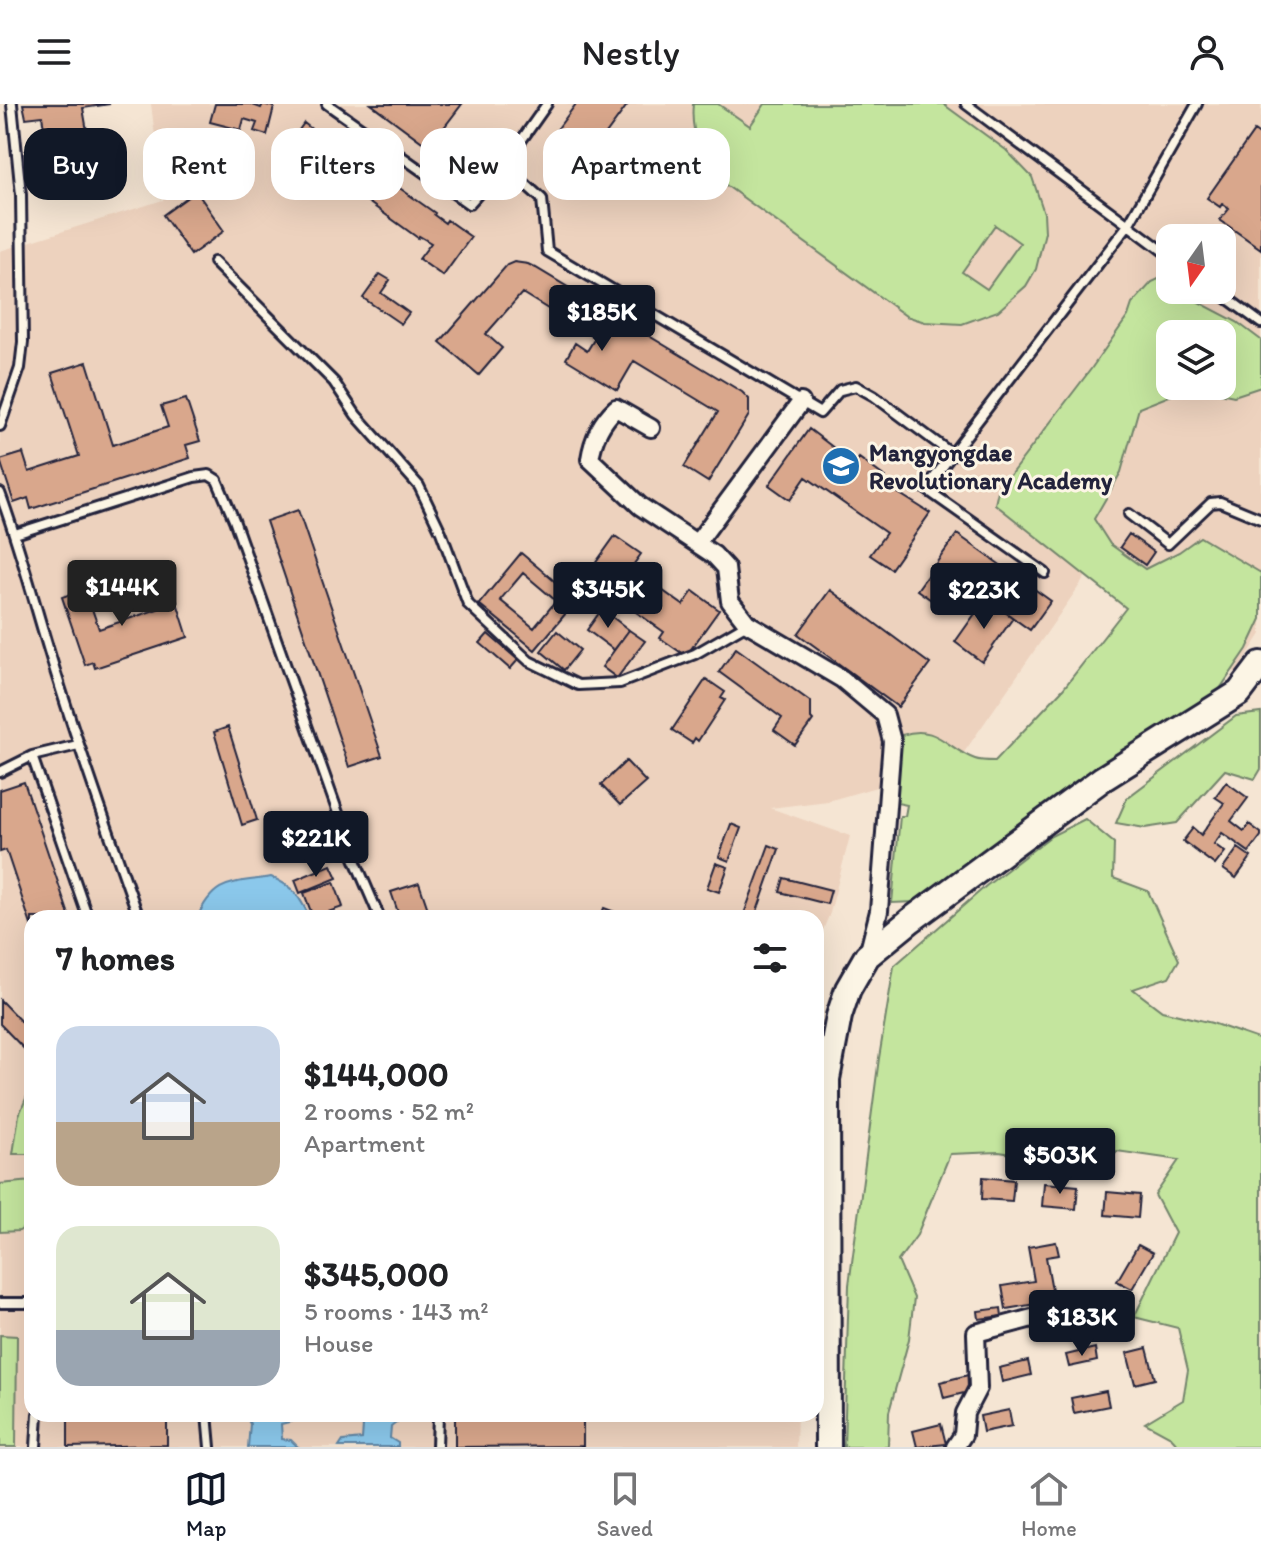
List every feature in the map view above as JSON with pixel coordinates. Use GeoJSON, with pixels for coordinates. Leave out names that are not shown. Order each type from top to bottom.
{"type":"FeatureCollection","features":[{"type":"Feature","properties":{"kind":"main road"},"geometry":{"type":"LineString","coordinates":[[824,1126],[827,1079],[836,1032],[848,989],[867,956],[1102,779],[1244,692],[1261,664]]}},
{"type":"Feature","properties":{"kind":"main road"},"geometry":{"type":"LineString","coordinates":[[824,1290],[828,1447]]}},
{"type":"Feature","properties":{"kind":"street"},"geometry":{"type":"LineString","coordinates":[[697,543],[801,402]]}},
{"type":"Feature","properties":{"kind":"street"},"geometry":{"type":"LineString","coordinates":[[651,428],[616,408],[605,418],[592,446],[590,459],[640,506],[697,543],[726,568],[730,601],[747,623],[842,679],[885,715],[892,741],[879,911],[867,956]]}},
{"type":"Feature","properties":{"kind":"street"},"geometry":{"type":"LineString","coordinates":[[955,1447],[963,1435],[965,1413],[978,1388],[976,1333],[1066,1309]]}},
{"type":"Feature","properties":{"kind":"lane"},"geometry":{"type":"LineString","coordinates":[[0,426],[20,368],[23,342],[21,195],[12,104]]}},
{"type":"Feature","properties":{"kind":"lane"},"geometry":{"type":"LineString","coordinates":[[327,104],[420,169]]}},
{"type":"Feature","properties":{"kind":"lane"},"geometry":{"type":"LineString","coordinates":[[527,132],[547,104]]}},
{"type":"Feature","properties":{"kind":"lane"},"geometry":{"type":"LineString","coordinates":[[966,104],[1156,246]]}},
{"type":"Feature","properties":{"kind":"lane"},"geometry":{"type":"LineString","coordinates":[[1045,573],[926,489],[1128,225],[1197,104]]}},
{"type":"Feature","properties":{"kind":"lane"},"geometry":{"type":"LineString","coordinates":[[527,186],[542,199],[547,251],[820,413],[840,390],[856,386],[952,454]]}},
{"type":"Feature","properties":{"kind":"lane"},"geometry":{"type":"LineString","coordinates":[[214,262],[334,382],[356,415],[419,486],[441,532],[468,604],[529,661],[578,685],[620,683],[695,654],[747,623]]}},
{"type":"Feature","properties":{"kind":"lane"},"geometry":{"type":"LineString","coordinates":[[1235,304],[1261,323]]}},
{"type":"Feature","properties":{"kind":"lane"},"geometry":{"type":"LineString","coordinates":[[15,534],[194,477],[209,475],[217,480],[354,858],[377,910]]}},
{"type":"Feature","properties":{"kind":"lane"},"geometry":{"type":"LineString","coordinates":[[0,493],[78,745],[136,910]]}},
{"type":"Feature","properties":{"kind":"lane"},"geometry":{"type":"LineString","coordinates":[[1129,514],[1168,544],[1211,503],[1220,502],[1261,519]]}},
{"type":"Feature","properties":{"kind":"lane"},"geometry":{"type":"LineString","coordinates":[[0,772],[32,756],[78,745]]}},
{"type":"Feature","properties":{"kind":"lane"},"geometry":{"type":"LineString","coordinates":[[32,756],[85,910]]}},
{"type":"Feature","properties":{"kind":"lane"},"geometry":{"type":"LineString","coordinates":[[0,1303],[24,1303]]}},
{"type":"Feature","properties":{"kind":"lane"},"geometry":{"type":"LineString","coordinates":[[36,1447],[38,1422]]}},
{"type":"Feature","properties":{"kind":"lane"},"geometry":{"type":"LineString","coordinates":[[208,1422],[210,1447]]}},
{"type":"Feature","properties":{"kind":"lane"},"geometry":{"type":"LineString","coordinates":[[437,1447],[438,1422]]}},
{"type":"Feature","properties":{"kind":"shaded area"},"geometry":{"type":"Polygon","coordinates":[[[151,104],[1261,104],[1261,634],[1236,673],[1093,566],[956,764],[828,801],[770,808],[850,836],[824,928],[824,910],[24,910],[24,1422],[797,1422],[796,1447],[0,1447],[0,251],[163,200],[255,200],[255,128],[154,128],[151,104]]]}},
{"type":"Feature","properties":{"kind":"green space"},"geometry":{"type":"Polygon","coordinates":[[[693,104],[718,104],[750,126],[765,104],[943,104],[1006,150],[1032,177],[1044,213],[1045,232],[1036,269],[1026,286],[998,311],[962,324],[925,322],[906,316],[730,188],[730,128],[694,128],[693,104]],[[995,225],[962,272],[987,289],[1020,243],[995,225]]]}},
{"type":"Feature","properties":{"kind":"green space"},"geometry":{"type":"Polygon","coordinates":[[[1156,280],[1156,304],[1202,304],[1233,320],[1156,320],[1156,400],[1159,400],[1139,408],[1121,472],[1094,519],[1110,544],[1145,569],[1179,552],[1200,537],[1261,573],[1261,619],[1247,649],[1215,696],[1018,834],[914,902],[892,903],[900,816],[905,816],[907,805],[897,803],[896,750],[902,735],[924,732],[965,755],[982,761],[995,761],[1063,689],[1126,608],[995,504],[998,491],[1091,369],[1128,316],[1132,304],[1156,280]]]}},
{"type":"Feature","properties":{"kind":"green space"},"geometry":{"type":"Polygon","coordinates":[[[1236,321],[1261,340],[1261,387],[1236,395],[1236,321]]]}},
{"type":"Feature","properties":{"kind":"green space"},"geometry":{"type":"Polygon","coordinates":[[[1261,713],[1261,769],[1255,779],[1225,770],[1177,823],[1145,828],[1116,823],[1127,798],[1236,716],[1261,713]]]}},
{"type":"Feature","properties":{"kind":"green space"},"geometry":{"type":"Polygon","coordinates":[[[1085,819],[1114,843],[1113,878],[1148,891],[1179,960],[1169,977],[1133,989],[1162,1011],[1212,1023],[1261,1040],[1261,1447],[1180,1447],[1171,1437],[1145,1423],[1183,1400],[1188,1370],[1178,1328],[1134,1317],[1175,1233],[1155,1195],[1179,1160],[1117,1151],[1101,1167],[999,1152],[950,1154],[917,1235],[898,1261],[914,1298],[909,1339],[889,1412],[888,1447],[844,1447],[849,1285],[894,966],[986,886],[1051,836],[1085,819]]]}},
{"type":"Feature","properties":{"kind":"green space"},"geometry":{"type":"Polygon","coordinates":[[[24,1103],[24,1154],[13,1154],[24,1103]]]}},
{"type":"Feature","properties":{"kind":"green space"},"geometry":{"type":"Polygon","coordinates":[[[24,1182],[24,1228],[19,1231],[0,1232],[0,1184],[24,1182]]]}},
{"type":"Feature","properties":{"kind":"green space"},"geometry":{"type":"Polygon","coordinates":[[[0,1335],[17,1336],[16,1447],[0,1447],[0,1335]]]}},
{"type":"Feature","properties":{"kind":"water"},"geometry":{"type":"Polygon","coordinates":[[[271,877],[295,893],[306,910],[201,910],[218,889],[271,877]]]}},
{"type":"Feature","properties":{"kind":"water"},"geometry":{"type":"Polygon","coordinates":[[[289,1422],[281,1424],[282,1439],[291,1440],[298,1447],[248,1447],[250,1424],[289,1422]]]}},
{"type":"Feature","properties":{"kind":"water"},"geometry":{"type":"Polygon","coordinates":[[[355,1422],[397,1422],[391,1427],[390,1438],[398,1443],[398,1447],[339,1447],[343,1441],[362,1439],[363,1426],[355,1422]]]}},
{"type":"Feature","properties":{"kind":"building"},"geometry":{"type":"Polygon","coordinates":[[[23,104],[110,104],[83,108],[86,128],[44,128],[42,116],[26,118],[23,104]]]}},
{"type":"Feature","properties":{"kind":"building"},"geometry":{"type":"Polygon","coordinates":[[[215,104],[250,104],[261,108],[263,104],[274,107],[267,135],[255,131],[257,123],[244,119],[242,128],[210,122],[215,104]]]}},
{"type":"Feature","properties":{"kind":"building"},"geometry":{"type":"Polygon","coordinates":[[[371,104],[462,104],[444,128],[420,128],[420,140],[371,104]]]}},
{"type":"Feature","properties":{"kind":"building"},"geometry":{"type":"Polygon","coordinates":[[[576,104],[628,104],[610,128],[558,128],[576,104]]]}},
{"type":"Feature","properties":{"kind":"building"},"geometry":{"type":"Polygon","coordinates":[[[1254,131],[1261,136],[1261,249],[1236,231],[1236,224],[1226,224],[1220,220],[1229,209],[1207,198],[1254,131]]]}},
{"type":"Feature","properties":{"kind":"building"},"geometry":{"type":"Polygon","coordinates":[[[404,191],[445,223],[447,220],[471,237],[443,276],[419,259],[431,243],[418,238],[365,200],[404,200],[404,191]]]}},
{"type":"Feature","properties":{"kind":"building"},"geometry":{"type":"Polygon","coordinates":[[[184,200],[202,200],[224,231],[191,255],[163,215],[184,200]]]}},
{"type":"Feature","properties":{"kind":"building"},"geometry":{"type":"Polygon","coordinates":[[[514,262],[536,268],[749,399],[749,415],[708,482],[684,467],[718,412],[634,361],[617,390],[566,359],[575,343],[587,351],[595,338],[522,293],[486,334],[502,348],[479,375],[440,342],[507,265],[514,262]]]}},
{"type":"Feature","properties":{"kind":"building"},"geometry":{"type":"Polygon","coordinates":[[[380,274],[390,280],[381,293],[409,313],[401,324],[363,298],[380,274]]]}},
{"type":"Feature","properties":{"kind":"building"},"geometry":{"type":"Polygon","coordinates":[[[87,362],[113,445],[168,427],[161,406],[186,399],[200,441],[186,445],[190,458],[31,509],[28,498],[14,503],[0,460],[23,453],[29,472],[79,456],[52,373],[87,362]]]}},
{"type":"Feature","properties":{"kind":"building"},"geometry":{"type":"Polygon","coordinates":[[[809,429],[855,464],[859,458],[885,477],[881,482],[930,513],[891,569],[870,555],[886,533],[806,477],[790,500],[769,485],[809,429]]]}},
{"type":"Feature","properties":{"kind":"building"},"geometry":{"type":"Polygon","coordinates":[[[298,510],[382,756],[349,767],[266,521],[298,510]]]}},
{"type":"Feature","properties":{"kind":"building"},"geometry":{"type":"Polygon","coordinates":[[[957,534],[1051,601],[1030,630],[959,579],[940,606],[917,590],[957,534]]]}},
{"type":"Feature","properties":{"kind":"building"},"geometry":{"type":"Polygon","coordinates":[[[1129,534],[1154,552],[1145,565],[1120,547],[1129,534]]]}},
{"type":"Feature","properties":{"kind":"building"},"geometry":{"type":"Polygon","coordinates":[[[615,536],[641,554],[631,568],[683,605],[693,591],[719,610],[686,656],[660,638],[664,632],[612,595],[608,601],[582,582],[615,536]]]}},
{"type":"Feature","properties":{"kind":"building"},"geometry":{"type":"Polygon","coordinates":[[[521,553],[577,600],[535,650],[479,604],[521,553]],[[523,573],[500,600],[534,628],[556,601],[523,573]]]}},
{"type":"Feature","properties":{"kind":"building"},"geometry":{"type":"Polygon","coordinates":[[[99,584],[105,601],[91,606],[99,629],[158,609],[154,599],[174,593],[188,637],[95,668],[93,662],[85,665],[62,597],[99,584]]]}},
{"type":"Feature","properties":{"kind":"building"},"geometry":{"type":"Polygon","coordinates":[[[830,590],[930,664],[898,707],[798,634],[830,590]]]}},
{"type":"Feature","properties":{"kind":"building"},"geometry":{"type":"Polygon","coordinates":[[[994,603],[1013,618],[982,662],[955,642],[979,608],[987,613],[994,603]]]}},
{"type":"Feature","properties":{"kind":"building"},"geometry":{"type":"Polygon","coordinates":[[[602,609],[629,630],[614,650],[587,630],[602,609]]]}},
{"type":"Feature","properties":{"kind":"building"},"geometry":{"type":"Polygon","coordinates":[[[629,630],[645,641],[617,678],[602,667],[629,630]]]}},
{"type":"Feature","properties":{"kind":"building"},"geometry":{"type":"Polygon","coordinates":[[[557,631],[580,650],[564,670],[541,651],[557,631]]]}},
{"type":"Feature","properties":{"kind":"building"},"geometry":{"type":"Polygon","coordinates":[[[488,634],[518,660],[510,669],[480,643],[488,634]]]}},
{"type":"Feature","properties":{"kind":"building"},"geometry":{"type":"Polygon","coordinates":[[[736,648],[811,702],[813,720],[795,745],[774,730],[782,718],[719,672],[736,648]]]}},
{"type":"Feature","properties":{"kind":"building"},"geometry":{"type":"Polygon","coordinates":[[[706,679],[725,692],[721,698],[725,700],[698,741],[695,738],[692,743],[672,730],[706,679]]]}},
{"type":"Feature","properties":{"kind":"building"},"geometry":{"type":"Polygon","coordinates":[[[228,727],[257,820],[242,825],[214,732],[228,727]]]}},
{"type":"Feature","properties":{"kind":"building"},"geometry":{"type":"Polygon","coordinates":[[[626,761],[646,782],[620,805],[601,785],[626,761]]]}},
{"type":"Feature","properties":{"kind":"building"},"geometry":{"type":"Polygon","coordinates":[[[24,782],[67,910],[26,910],[6,850],[0,852],[0,790],[24,782]]]}},
{"type":"Feature","properties":{"kind":"building"},"geometry":{"type":"Polygon","coordinates":[[[1226,782],[1248,798],[1231,821],[1244,831],[1249,824],[1261,836],[1249,852],[1222,833],[1214,844],[1225,852],[1215,865],[1183,841],[1193,828],[1201,835],[1224,803],[1215,797],[1226,782]]]}},
{"type":"Feature","properties":{"kind":"building"},"geometry":{"type":"Polygon","coordinates":[[[731,824],[741,828],[729,861],[719,857],[731,824]]]}},
{"type":"Feature","properties":{"kind":"building"},"geometry":{"type":"Polygon","coordinates":[[[769,845],[779,849],[757,910],[745,910],[769,845]]]}},
{"type":"Feature","properties":{"kind":"building"},"geometry":{"type":"Polygon","coordinates":[[[1238,848],[1251,857],[1236,878],[1223,869],[1238,848]]]}},
{"type":"Feature","properties":{"kind":"building"},"geometry":{"type":"Polygon","coordinates":[[[716,863],[728,867],[719,892],[707,888],[716,863]]]}},
{"type":"Feature","properties":{"kind":"building"},"geometry":{"type":"Polygon","coordinates":[[[331,865],[337,878],[300,893],[295,880],[331,865]]]}},
{"type":"Feature","properties":{"kind":"building"},"geometry":{"type":"Polygon","coordinates":[[[784,878],[831,890],[827,904],[780,892],[784,878]]]}},
{"type":"Feature","properties":{"kind":"building"},"geometry":{"type":"Polygon","coordinates":[[[334,882],[343,907],[310,910],[304,893],[334,882]]]}},
{"type":"Feature","properties":{"kind":"building"},"geometry":{"type":"Polygon","coordinates":[[[419,883],[428,910],[397,910],[391,892],[419,883]]]}},
{"type":"Feature","properties":{"kind":"building"},"geometry":{"type":"Polygon","coordinates":[[[0,1000],[24,1025],[24,1049],[0,1024],[0,1000]]]}},
{"type":"Feature","properties":{"kind":"building"},"geometry":{"type":"Polygon","coordinates":[[[983,1177],[1014,1180],[1012,1201],[982,1199],[983,1177]]]}},
{"type":"Feature","properties":{"kind":"building"},"geometry":{"type":"Polygon","coordinates":[[[1044,1183],[1078,1186],[1076,1209],[1042,1206],[1044,1183]]]}},
{"type":"Feature","properties":{"kind":"building"},"geometry":{"type":"Polygon","coordinates":[[[1107,1192],[1140,1195],[1138,1218],[1105,1215],[1107,1192]]]}},
{"type":"Feature","properties":{"kind":"building"},"geometry":{"type":"Polygon","coordinates":[[[1056,1242],[1059,1255],[1046,1257],[1054,1301],[1006,1309],[1002,1286],[1034,1281],[1028,1247],[1056,1242]]]}},
{"type":"Feature","properties":{"kind":"building"},"geometry":{"type":"Polygon","coordinates":[[[1138,1245],[1153,1253],[1132,1289],[1117,1281],[1138,1245]]]}},
{"type":"Feature","properties":{"kind":"building"},"geometry":{"type":"Polygon","coordinates":[[[1001,1308],[1002,1316],[979,1319],[978,1311],[1001,1308]]]}},
{"type":"Feature","properties":{"kind":"building"},"geometry":{"type":"Polygon","coordinates":[[[1095,1348],[1097,1361],[1069,1367],[1066,1355],[1095,1348]]]}},
{"type":"Feature","properties":{"kind":"building"},"geometry":{"type":"Polygon","coordinates":[[[1147,1348],[1155,1379],[1135,1384],[1127,1353],[1147,1348]]]}},
{"type":"Feature","properties":{"kind":"building"},"geometry":{"type":"Polygon","coordinates":[[[1028,1361],[1031,1375],[1002,1382],[999,1368],[1028,1361]]]}},
{"type":"Feature","properties":{"kind":"building"},"geometry":{"type":"Polygon","coordinates":[[[968,1375],[972,1391],[944,1398],[940,1382],[968,1375]]]}},
{"type":"Feature","properties":{"kind":"building"},"geometry":{"type":"Polygon","coordinates":[[[1106,1391],[1109,1406],[1074,1413],[1071,1398],[1106,1391]]]}},
{"type":"Feature","properties":{"kind":"building"},"geometry":{"type":"Polygon","coordinates":[[[1009,1410],[1012,1426],[983,1432],[980,1416],[1009,1410]]]}},
{"type":"Feature","properties":{"kind":"building"},"geometry":{"type":"Polygon","coordinates":[[[68,1422],[167,1422],[167,1445],[68,1447],[68,1422]]]}},
{"type":"Feature","properties":{"kind":"building"},"geometry":{"type":"Polygon","coordinates":[[[455,1422],[583,1422],[583,1446],[455,1447],[455,1422]]]}},
{"type":"Feature","properties":{"kind":"building"},"geometry":{"type":"Polygon","coordinates":[[[941,1424],[946,1444],[917,1447],[913,1431],[941,1424]]]}},
{"type":"Feature","properties":{"kind":"place","name":"Mangyongdae Revolutionary Academy"},"geometry":{"type":"Point","coordinates":[841,466]}}]}
